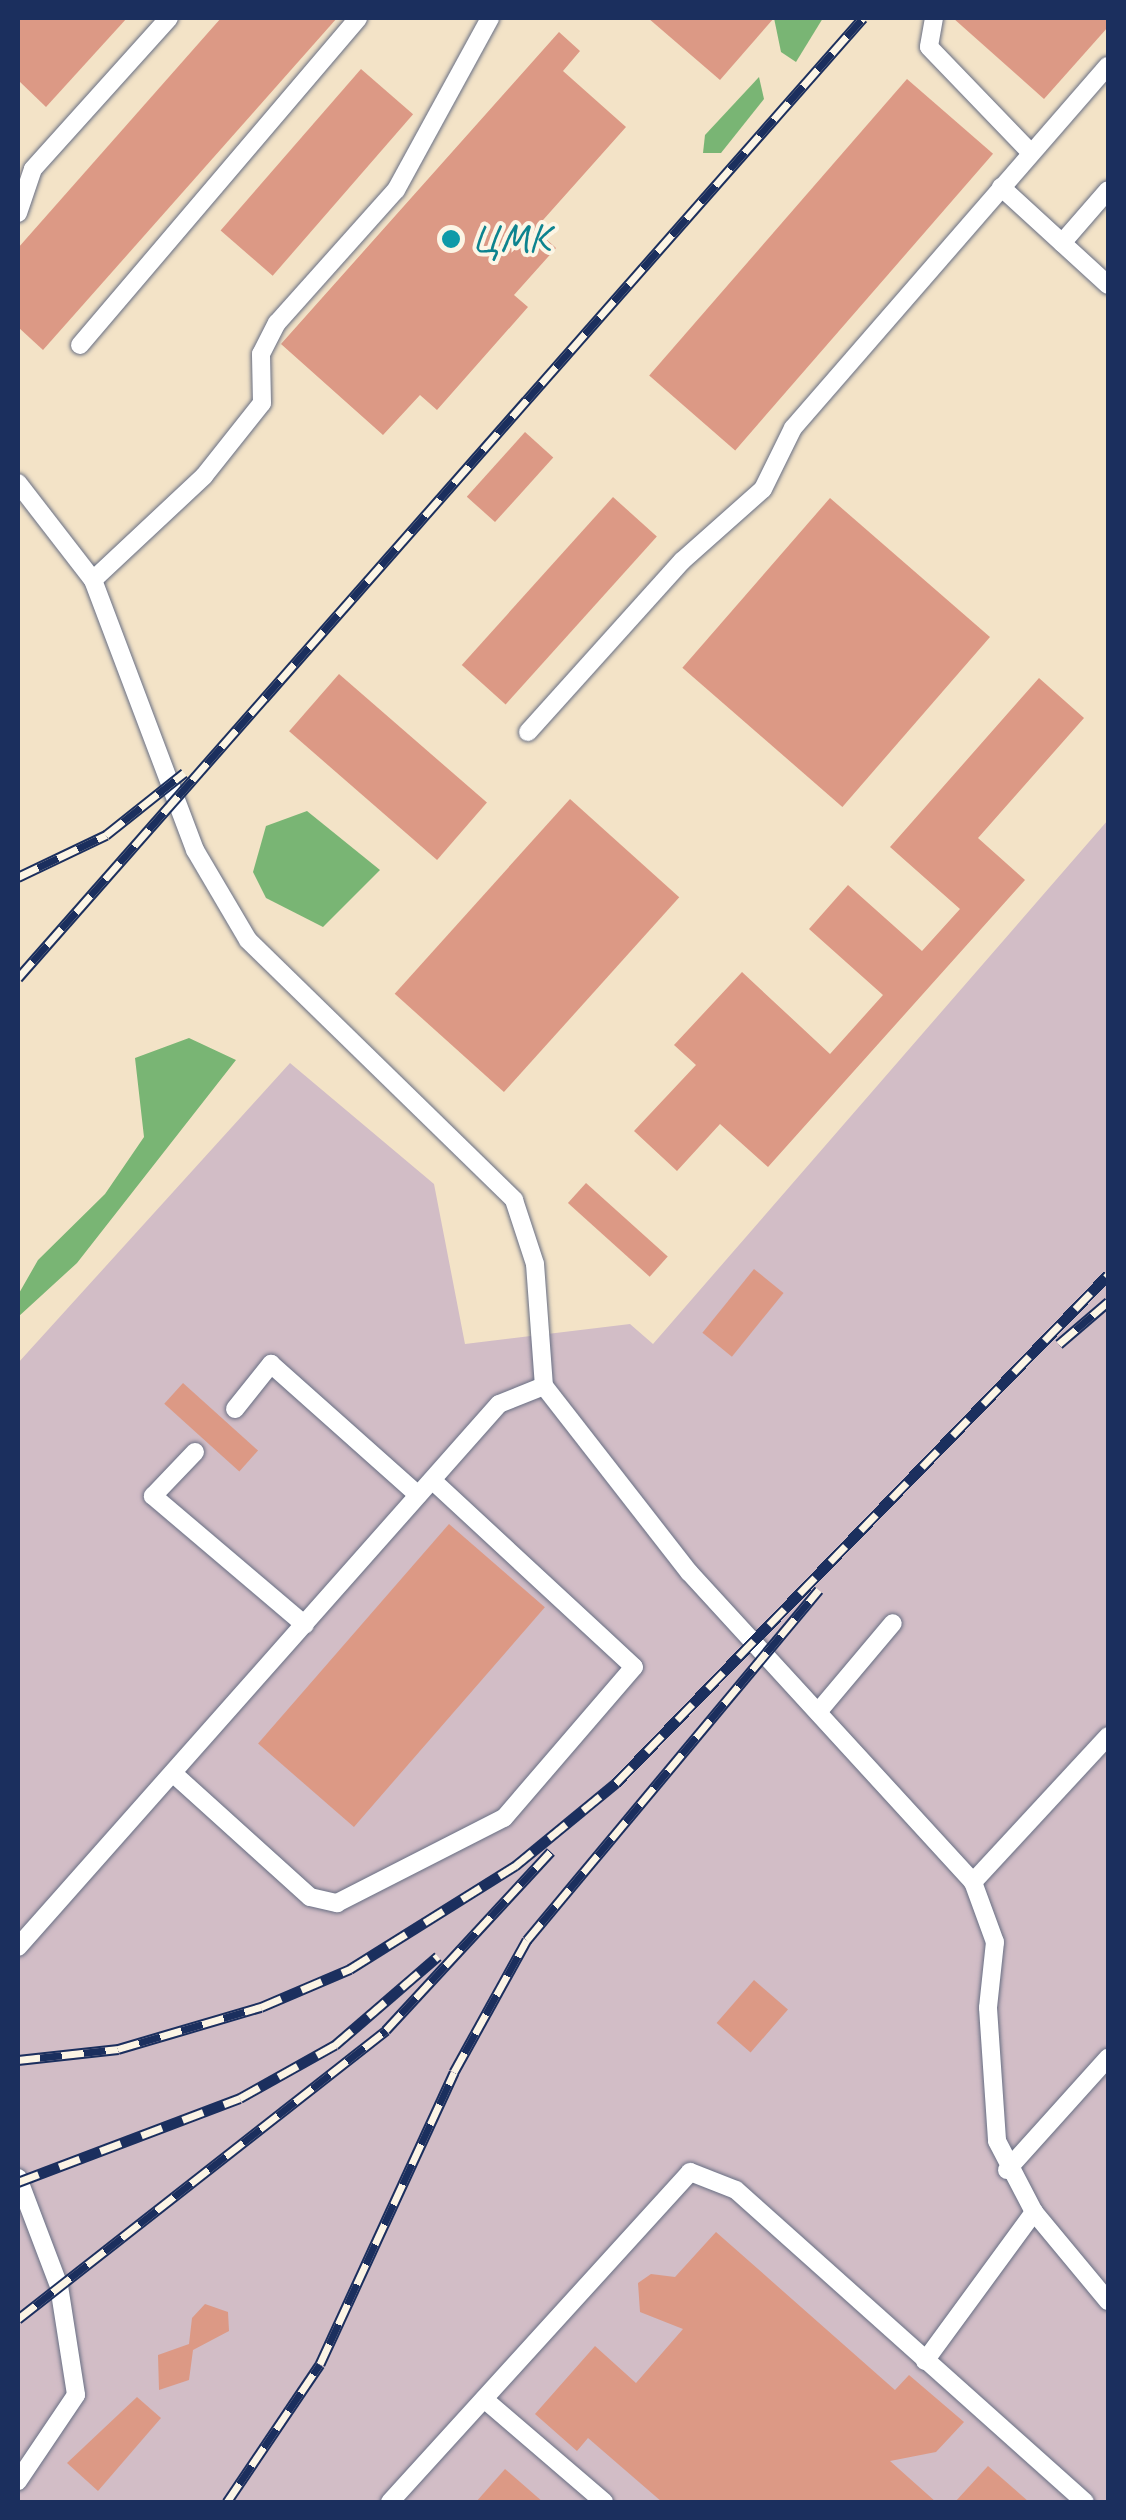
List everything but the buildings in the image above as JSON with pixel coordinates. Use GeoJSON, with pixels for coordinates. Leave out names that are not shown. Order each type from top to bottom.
{"type":"FeatureCollection","features":[{"type":"Feature","properties":{"kind":"lane"},"geometry":{"type":"LineString","coordinates":[[18,213],[32,169],[169,18]]}},
{"type":"Feature","properties":{"kind":"lane"},"geometry":{"type":"LineString","coordinates":[[80,345],[358,18]]}},
{"type":"Feature","properties":{"kind":"lane"},"geometry":{"type":"LineString","coordinates":[[93,580],[204,476],[262,403],[260,354],[277,324],[396,190],[490,18]]}},
{"type":"Feature","properties":{"kind":"lane"},"geometry":{"type":"LineString","coordinates":[[934,18],[929,47],[1030,151]]}},
{"type":"Feature","properties":{"kind":"lane"},"geometry":{"type":"LineString","coordinates":[[528,732],[682,561],[763,490],[793,428],[1030,151],[1108,66]]}},
{"type":"Feature","properties":{"kind":"lane"},"geometry":{"type":"LineString","coordinates":[[18,156],[32,169]]}},
{"type":"Feature","properties":{"kind":"lane"},"geometry":{"type":"LineString","coordinates":[[1001,188],[1105,276]]}},
{"type":"Feature","properties":{"kind":"lane"},"geometry":{"type":"LineString","coordinates":[[1062,243],[1108,190]]}},
{"type":"Feature","properties":{"kind":"lane"},"geometry":{"type":"LineString","coordinates":[[18,482],[93,580],[196,850],[248,940],[514,1200],[536,1264],[544,1386],[689,1572],[973,1882],[995,1942],[988,2008],[1006,2170],[1034,2212],[1108,2301]]}},
{"type":"Feature","properties":{"kind":"lane"},"geometry":{"type":"LineString","coordinates":[[236,1409],[271,1364],[418,1495]]}},
{"type":"Feature","properties":{"kind":"lane"},"geometry":{"type":"LineString","coordinates":[[18,1948],[498,1404],[544,1386]]}},
{"type":"Feature","properties":{"kind":"lane"},"geometry":{"type":"LineString","coordinates":[[195,1452],[154,1496],[305,1625]]}},
{"type":"Feature","properties":{"kind":"lane"},"geometry":{"type":"LineString","coordinates":[[175,1774],[310,1897],[337,1902],[504,1818],[634,1667],[432,1480]]}},
{"type":"Feature","properties":{"kind":"lane"},"geometry":{"type":"LineString","coordinates":[[818,1712],[893,1623]]}},
{"type":"Feature","properties":{"kind":"lane"},"geometry":{"type":"LineString","coordinates":[[973,1882],[1108,1736]]}},
{"type":"Feature","properties":{"kind":"lane"},"geometry":{"type":"LineString","coordinates":[[1006,2170],[1106,2067]]}},
{"type":"Feature","properties":{"kind":"lane"},"geometry":{"type":"LineString","coordinates":[[390,2502],[690,2172],[736,2190],[1085,2502]]}},
{"type":"Feature","properties":{"kind":"lane"},"geometry":{"type":"LineString","coordinates":[[18,2178],[59,2286],[76,2395],[18,2482]]}},
{"type":"Feature","properties":{"kind":"lane"},"geometry":{"type":"LineString","coordinates":[[925,2362],[1034,2212]]}},
{"type":"Feature","properties":{"kind":"lane"},"geometry":{"type":"LineString","coordinates":[[484,2399],[604,2502]]}},
{"type":"Feature","properties":{"kind":"shaded area"},"geometry":{"type":"Polygon","coordinates":[[[1108,820],[1108,2502],[18,2502],[18,1363],[290,1063],[434,1184],[465,1344],[630,1324],[653,1344],[1108,820]]]}},
{"type":"Feature","properties":{"kind":"green space"},"geometry":{"type":"Polygon","coordinates":[[[774,18],[823,18],[796,62],[781,52],[774,18]]]}},
{"type":"Feature","properties":{"kind":"green space"},"geometry":{"type":"Polygon","coordinates":[[[759,77],[764,99],[721,153],[703,153],[705,135],[759,77]]]}},
{"type":"Feature","properties":{"kind":"green space"},"geometry":{"type":"Polygon","coordinates":[[[307,811],[380,870],[323,927],[266,898],[253,872],[266,826],[307,811]]]}},
{"type":"Feature","properties":{"kind":"green space"},"geometry":{"type":"Polygon","coordinates":[[[189,1038],[236,1060],[77,1263],[18,1317],[18,1295],[38,1260],[105,1194],[144,1137],[135,1058],[189,1038]]]}},
{"type":"Feature","properties":{"kind":"railway"},"geometry":{"type":"LineString","coordinates":[[18,978],[863,18]]}},
{"type":"Feature","properties":{"kind":"railway"},"geometry":{"type":"LineString","coordinates":[[18,877],[106,835],[184,773]]}},
{"type":"Feature","properties":{"kind":"railway"},"geometry":{"type":"LineString","coordinates":[[18,2060],[118,2049],[261,2007],[350,1969],[515,1866],[616,1783],[1108,1275]]}},
{"type":"Feature","properties":{"kind":"railway"},"geometry":{"type":"LineString","coordinates":[[1059,1344],[1108,1302]]}},
{"type":"Feature","properties":{"kind":"railway"},"geometry":{"type":"LineString","coordinates":[[227,2502],[320,2364],[454,2072],[527,1940],[819,1590]]}},
{"type":"Feature","properties":{"kind":"railway"},"geometry":{"type":"LineString","coordinates":[[18,2319],[386,2030],[551,1851]]}},
{"type":"Feature","properties":{"kind":"railway"},"geometry":{"type":"LineString","coordinates":[[18,2182],[240,2098],[335,2045],[438,1956]]}},
{"type":"Feature","properties":{"kind":"place","name":"ЦМК"},"geometry":{"type":"Point","coordinates":[451,239]}}]}
